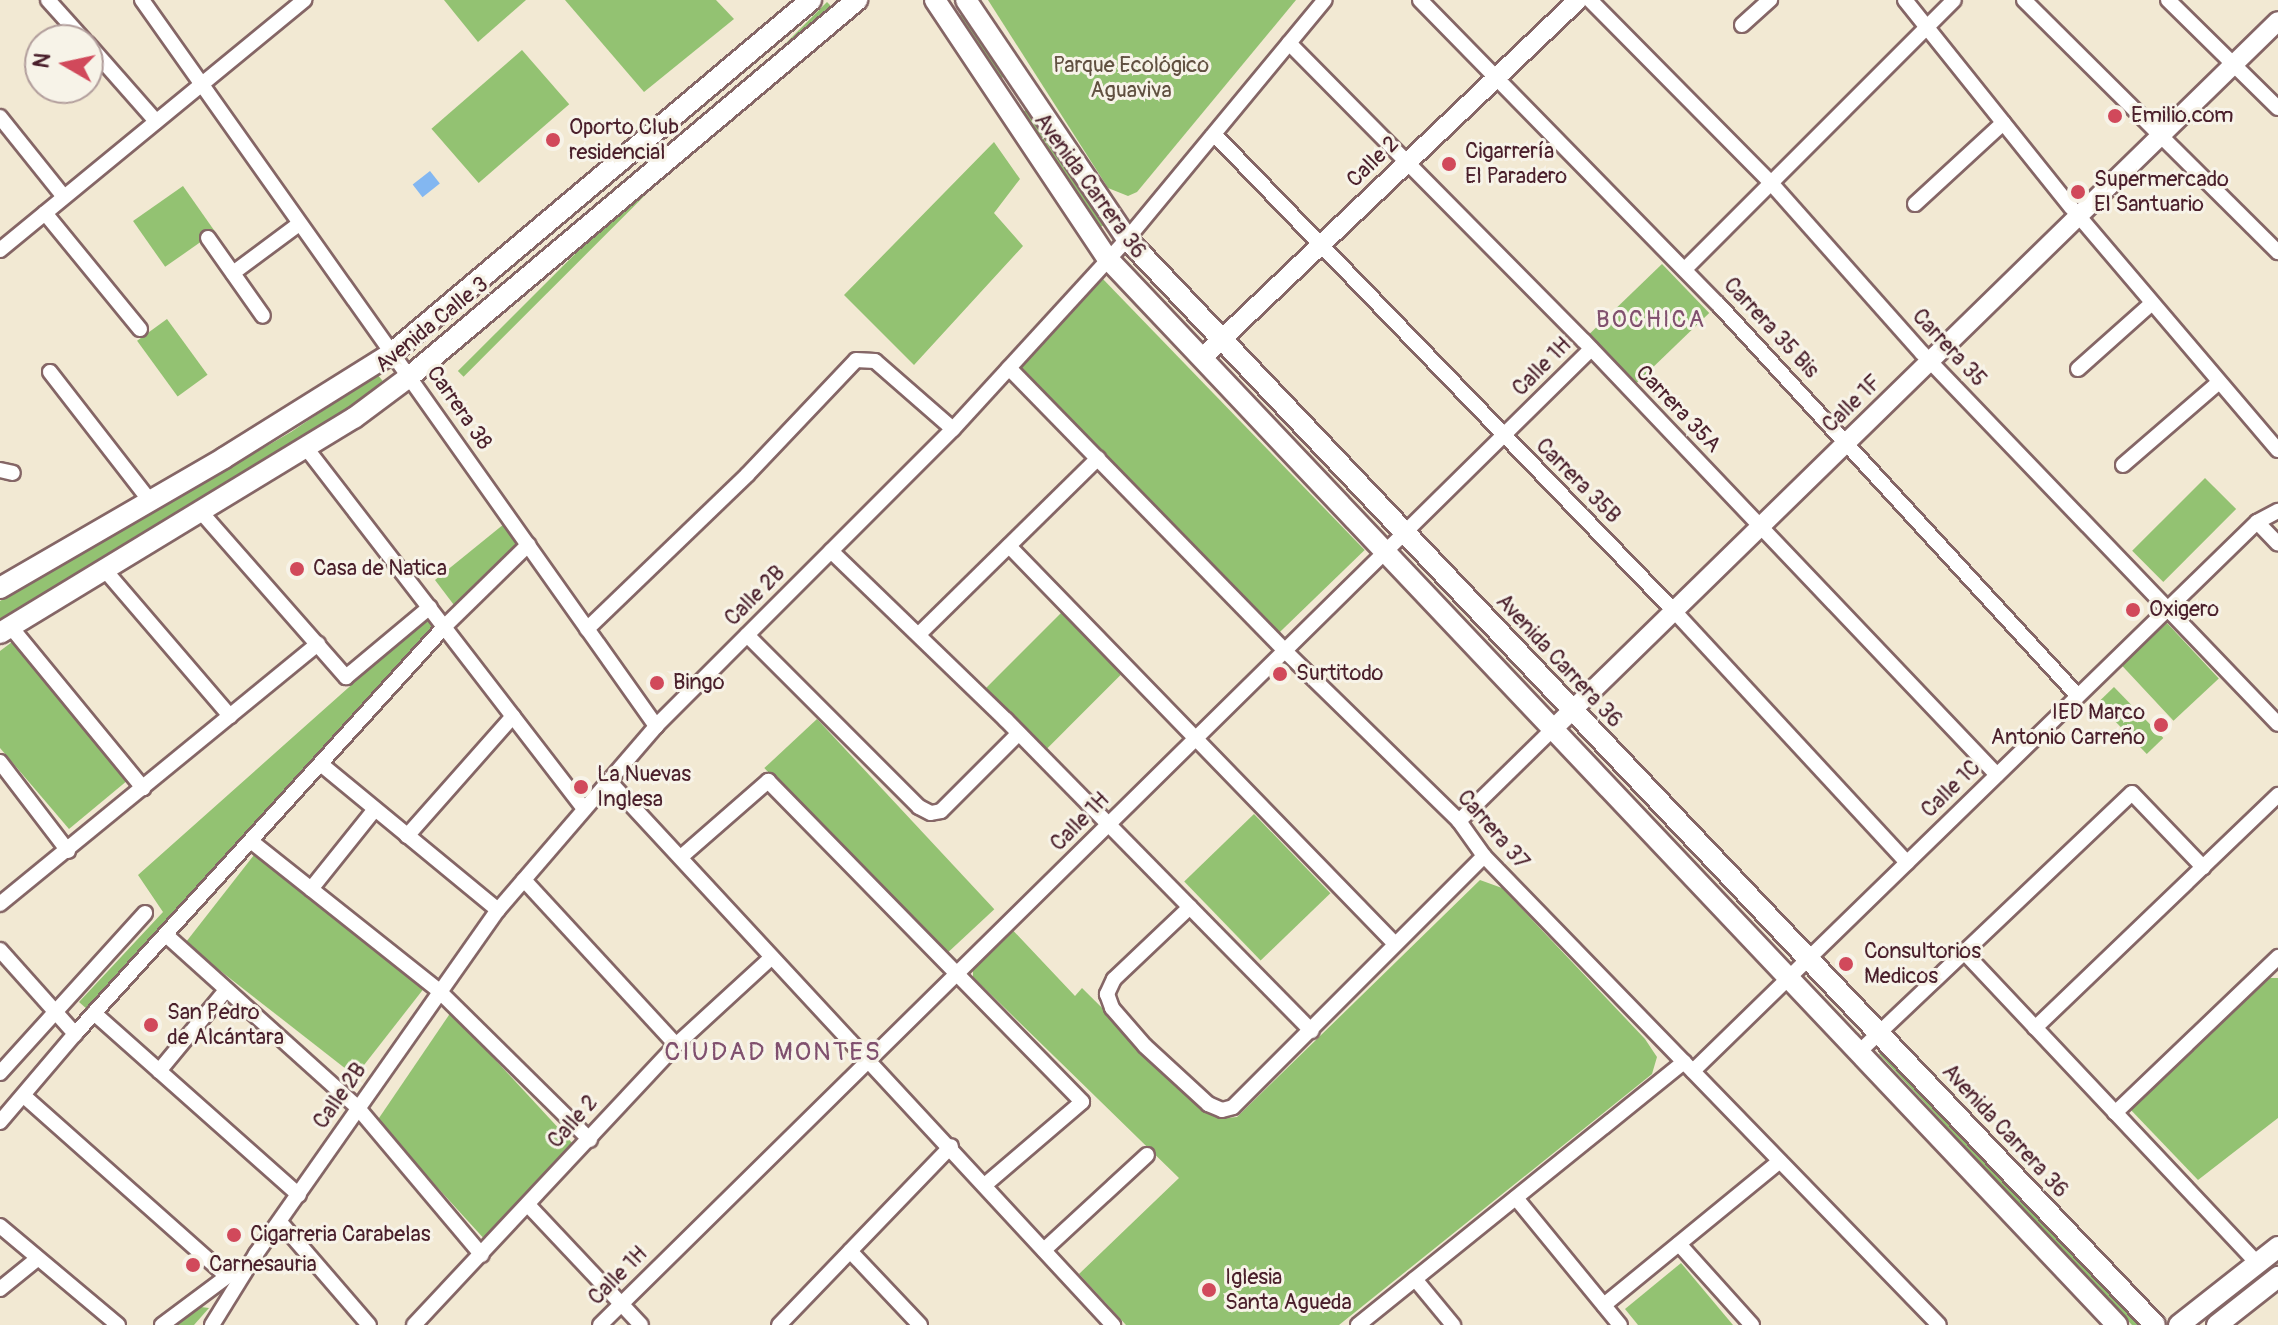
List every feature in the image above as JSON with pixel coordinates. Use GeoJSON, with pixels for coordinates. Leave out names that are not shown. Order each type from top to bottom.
{"type":"FeatureCollection","features":[{"type":"Feature","properties":{"kind":"main road","name":"Avenida Calle 3"},"geometry":{"type":"LineString","coordinates":[[0,588],[151,502],[392,353],[811,0]]}},
{"type":"Feature","properties":{"kind":"main road","name":"Avenida Calle 3"},"geometry":{"type":"LineString","coordinates":[[5,629],[307,449],[409,377],[857,0]]}},
{"type":"Feature","properties":{"kind":"main road","name":"Avenida Carrera 36"},"geometry":{"type":"LineString","coordinates":[[935,0],[1108,259],[2117,1325]]}},
{"type":"Feature","properties":{"kind":"main road","name":"Avenida Carrera 36"},"geometry":{"type":"LineString","coordinates":[[966,0],[1127,239],[2155,1325]]}},
{"type":"Feature","properties":{"kind":"main road"},"geometry":{"type":"LineString","coordinates":[[997,95],[1018,79]]}},
{"type":"Feature","properties":{"kind":"main road"},"geometry":{"type":"LineString","coordinates":[[2179,1325],[2278,1247]]}},
{"type":"Feature","properties":{"kind":"main road"},"geometry":{"type":"LineString","coordinates":[[2217,1325],[2278,1277]]}},
{"type":"Feature","properties":{"kind":"street"},"geometry":{"type":"LineString","coordinates":[[48,0],[70,24]]}},
{"type":"Feature","properties":{"kind":"street","name":"Carrera 38"},"geometry":{"type":"LineString","coordinates":[[142,0],[192,66],[199,85],[656,726]]}},
{"type":"Feature","properties":{"kind":"street"},"geometry":{"type":"LineString","coordinates":[[0,250],[304,0]]}},
{"type":"Feature","properties":{"kind":"street","name":"Calle 2B"},"geometry":{"type":"LineString","coordinates":[[212,1325],[256,1254],[498,910],[656,726],[953,429],[1127,239],[1325,0]]}},
{"type":"Feature","properties":{"kind":"street","name":"Carrera 35 Bis"},"geometry":{"type":"LineString","coordinates":[[1420,0],[1685,269],[1848,442],[2078,696]]}},
{"type":"Feature","properties":{"kind":"street","name":"Calle 2"},"geometry":{"type":"LineString","coordinates":[[1202,358],[1578,0]]}},
{"type":"Feature","properties":{"kind":"street","name":"Carrera 35"},"geometry":{"type":"LineString","coordinates":[[1590,0],[1771,183],[1930,361],[2278,724]]}},
{"type":"Feature","properties":{"kind":"street"},"geometry":{"type":"LineString","coordinates":[[1742,25],[1770,0]]}},
{"type":"Feature","properties":{"kind":"street"},"geometry":{"type":"LineString","coordinates":[[1905,0],[2079,215],[2278,450]]}},
{"type":"Feature","properties":{"kind":"street"},"geometry":{"type":"LineString","coordinates":[[1685,269],[1954,0]]}},
{"type":"Feature","properties":{"kind":"street"},"geometry":{"type":"LineString","coordinates":[[2024,0],[2277,248]]}},
{"type":"Feature","properties":{"kind":"street"},"geometry":{"type":"LineString","coordinates":[[2168,0],[2278,108]]}},
{"type":"Feature","properties":{"kind":"street","name":"Calle 1F"},"geometry":{"type":"LineString","coordinates":[[1459,821],[2278,21]]}},
{"type":"Feature","properties":{"kind":"street","name":"Carrera 35A"},"geometry":{"type":"LineString","coordinates":[[1289,43],[1591,349],[1997,775]]}},
{"type":"Feature","properties":{"kind":"street"},"geometry":{"type":"LineString","coordinates":[[104,62],[156,121]]}},
{"type":"Feature","properties":{"kind":"street"},"geometry":{"type":"LineString","coordinates":[[0,117],[64,197]]}},
{"type":"Feature","properties":{"kind":"street"},"geometry":{"type":"LineString","coordinates":[[1915,204],[2003,123]]}},
{"type":"Feature","properties":{"kind":"street","name":"Carrera 35B"},"geometry":{"type":"LineString","coordinates":[[1214,134],[1674,611],[1907,863]]}},
{"type":"Feature","properties":{"kind":"street"},"geometry":{"type":"LineString","coordinates":[[45,213],[140,329]]}},
{"type":"Feature","properties":{"kind":"street"},"geometry":{"type":"LineString","coordinates":[[233,273],[299,224]]}},
{"type":"Feature","properties":{"kind":"street"},"geometry":{"type":"LineString","coordinates":[[208,238],[263,316]]}},
{"type":"Feature","properties":{"kind":"street"},"geometry":{"type":"LineString","coordinates":[[2078,369],[2152,303]]}},
{"type":"Feature","properties":{"kind":"street","name":"Calle 1H"},"geometry":{"type":"LineString","coordinates":[[600,1325],[1591,349]]}},
{"type":"Feature","properties":{"kind":"street"},"geometry":{"type":"LineString","coordinates":[[587,629],[747,475],[856,360],[875,361],[953,429]]}},
{"type":"Feature","properties":{"kind":"street","name":"Carrera 37"},"geometry":{"type":"LineString","coordinates":[[1009,368],[1285,651],[1459,821],[1484,856],[1939,1325]]}},
{"type":"Feature","properties":{"kind":"street"},"geometry":{"type":"LineString","coordinates":[[50,372],[151,502]]}},
{"type":"Feature","properties":{"kind":"street"},"geometry":{"type":"LineString","coordinates":[[2123,465],[2219,382]]}},
{"type":"Feature","properties":{"kind":"street"},"geometry":{"type":"LineString","coordinates":[[307,449],[446,625],[584,809]]}},
{"type":"Feature","properties":{"kind":"street"},"geometry":{"type":"LineString","coordinates":[[919,634],[1098,458]]}},
{"type":"Feature","properties":{"kind":"street","name":"Calle 1C"},"geometry":{"type":"LineString","coordinates":[[1358,1325],[1516,1198],[1689,1067],[1789,978],[2257,522],[2278,511]]}},
{"type":"Feature","properties":{"kind":"street"},"geometry":{"type":"LineString","coordinates":[[201,512],[346,677],[430,607]]}},
{"type":"Feature","properties":{"kind":"street"},"geometry":{"type":"LineString","coordinates":[[2257,522],[2278,544]]}},
{"type":"Feature","properties":{"kind":"street"},"geometry":{"type":"LineString","coordinates":[[0,1122],[75,1034],[446,625],[528,545]]}},
{"type":"Feature","properties":{"kind":"street"},"geometry":{"type":"LineString","coordinates":[[1009,546],[1395,944]]}},
{"type":"Feature","properties":{"kind":"street"},"geometry":{"type":"LineString","coordinates":[[831,551],[1019,733],[1312,1031]]}},
{"type":"Feature","properties":{"kind":"street"},"geometry":{"type":"LineString","coordinates":[[104,569],[230,716]]}},
{"type":"Feature","properties":{"kind":"street"},"geometry":{"type":"LineString","coordinates":[[5,629],[143,788]]}},
{"type":"Feature","properties":{"kind":"street"},"geometry":{"type":"LineString","coordinates":[[747,635],[919,807],[931,813],[941,811],[1019,733]]}},
{"type":"Feature","properties":{"kind":"street"},"geometry":{"type":"LineString","coordinates":[[0,904],[318,644]]}},
{"type":"Feature","properties":{"kind":"street"},"geometry":{"type":"LineString","coordinates":[[407,836],[513,716]]}},
{"type":"Feature","properties":{"kind":"street"},"geometry":{"type":"LineString","coordinates":[[0,762],[68,851]]}},
{"type":"Feature","properties":{"kind":"street"},"geometry":{"type":"LineString","coordinates":[[322,765],[498,910]]}},
{"type":"Feature","properties":{"kind":"street"},"geometry":{"type":"LineString","coordinates":[[609,781],[951,1146],[1113,1325]]}},
{"type":"Feature","properties":{"kind":"street"},"geometry":{"type":"LineString","coordinates":[[681,857],[768,781],[1082,1102],[986,1184]]}},
{"type":"Feature","properties":{"kind":"street"},"geometry":{"type":"LineString","coordinates":[[1859,1052],[2132,793],[2203,867]]}},
{"type":"Feature","properties":{"kind":"street"},"geometry":{"type":"LineString","coordinates":[[2035,1028],[2278,795]]}},
{"type":"Feature","properties":{"kind":"street"},"geometry":{"type":"LineString","coordinates":[[311,889],[375,809]]}},
{"type":"Feature","properties":{"kind":"street"},"geometry":{"type":"LineString","coordinates":[[252,842],[439,991],[590,1140]]}},
{"type":"Feature","properties":{"kind":"street"},"geometry":{"type":"LineString","coordinates":[[1190,907],[1114,979],[1107,994],[1112,1008],[1145,1046],[1208,1104],[1222,1110],[1233,1107],[1312,1031],[1484,856]]}},
{"type":"Feature","properties":{"kind":"street"},"geometry":{"type":"LineString","coordinates":[[524,880],[676,1045]]}},
{"type":"Feature","properties":{"kind":"street"},"geometry":{"type":"LineString","coordinates":[[0,1073],[145,913]]}},
{"type":"Feature","properties":{"kind":"street"},"geometry":{"type":"LineString","coordinates":[[166,935],[358,1108],[482,1255]]}},
{"type":"Feature","properties":{"kind":"street"},"geometry":{"type":"LineString","coordinates":[[0,950],[75,1034]]}},
{"type":"Feature","properties":{"kind":"street"},"geometry":{"type":"LineString","coordinates":[[1964,952],[2257,1263]]}},
{"type":"Feature","properties":{"kind":"street","name":"Calle 2"},"geometry":{"type":"LineString","coordinates":[[414,1325],[529,1206],[676,1045],[772,957]]}},
{"type":"Feature","properties":{"kind":"street"},"geometry":{"type":"LineString","coordinates":[[2115,1113],[2278,957]]}},
{"type":"Feature","properties":{"kind":"street"},"geometry":{"type":"LineString","coordinates":[[159,1071],[226,990]]}},
{"type":"Feature","properties":{"kind":"street"},"geometry":{"type":"LineString","coordinates":[[94,1013],[299,1195]]}},
{"type":"Feature","properties":{"kind":"street"},"geometry":{"type":"LineString","coordinates":[[24,1096],[227,1276]]}},
{"type":"Feature","properties":{"kind":"street"},"geometry":{"type":"LineString","coordinates":[[779,1325],[951,1146]]}},
{"type":"Feature","properties":{"kind":"street"},"geometry":{"type":"LineString","coordinates":[[1044,1250],[1147,1155]]}},
{"type":"Feature","properties":{"kind":"street"},"geometry":{"type":"LineString","coordinates":[[1604,1305],[1780,1161]]}},
{"type":"Feature","properties":{"kind":"street"},"geometry":{"type":"LineString","coordinates":[[1516,1198],[1620,1325]]}},
{"type":"Feature","properties":{"kind":"street"},"geometry":{"type":"LineString","coordinates":[[529,1206],[641,1325]]}},
{"type":"Feature","properties":{"kind":"street"},"geometry":{"type":"LineString","coordinates":[[280,1222],[369,1325]]}},
{"type":"Feature","properties":{"kind":"street"},"geometry":{"type":"LineString","coordinates":[[0,1226],[118,1325]]}},
{"type":"Feature","properties":{"kind":"street"},"geometry":{"type":"LineString","coordinates":[[1679,1244],[1752,1325]]}},
{"type":"Feature","properties":{"kind":"street"},"geometry":{"type":"LineString","coordinates":[[850,1251],[920,1325]]}},
{"type":"Feature","properties":{"kind":"street","name":"Calle 2B"},"geometry":{"type":"LineString","coordinates":[[162,1325],[256,1254]]}},
{"type":"Feature","properties":{"kind":"street"},"geometry":{"type":"LineString","coordinates":[[0,1289],[37,1259]]}},
{"type":"Feature","properties":{"kind":"street"},"geometry":{"type":"LineString","coordinates":[[1415,1279],[1453,1325]]}},
{"type":"Feature","properties":{"kind":"green space"},"geometry":{"type":"Polygon","coordinates":[[[444,0],[526,0],[478,42],[444,0]]]}},
{"type":"Feature","properties":{"kind":"green space"},"geometry":{"type":"Polygon","coordinates":[[[565,0],[716,0],[734,19],[644,92],[565,0]]]}},
{"type":"Feature","properties":{"kind":"green space","name":"Parque Ecológico Aguaviva"},"geometry":{"type":"Polygon","coordinates":[[[988,0],[1296,0],[1137,192],[1128,196],[1108,188],[988,0]]]}},
{"type":"Feature","properties":{"kind":"green space"},"geometry":{"type":"Polygon","coordinates":[[[827,2],[833,8],[464,377],[458,371],[827,2]]]}},
{"type":"Feature","properties":{"kind":"green space"},"geometry":{"type":"Polygon","coordinates":[[[964,13],[1005,76],[998,80],[957,17],[964,13]]]}},
{"type":"Feature","properties":{"kind":"green space"},"geometry":{"type":"Polygon","coordinates":[[[522,50],[569,104],[479,183],[431,129],[522,50]]]}},
{"type":"Feature","properties":{"kind":"green space"},"geometry":{"type":"Polygon","coordinates":[[[1027,109],[1105,224],[1096,230],[1018,115],[1027,109]]]}},
{"type":"Feature","properties":{"kind":"green space"},"geometry":{"type":"Polygon","coordinates":[[[994,142],[1020,179],[994,213],[1023,246],[914,365],[844,295],[994,142]]]}},
{"type":"Feature","properties":{"kind":"green space"},"geometry":{"type":"Polygon","coordinates":[[[183,186],[215,232],[165,267],[133,221],[183,186]]]}},
{"type":"Feature","properties":{"kind":"green space"},"geometry":{"type":"Polygon","coordinates":[[[1662,264],[1709,313],[1636,384],[1589,335],[1662,264]]]}},
{"type":"Feature","properties":{"kind":"green space"},"geometry":{"type":"Polygon","coordinates":[[[1100,276],[1365,550],[1278,633],[1014,359],[1100,276]]]}},
{"type":"Feature","properties":{"kind":"green space"},"geometry":{"type":"Polygon","coordinates":[[[167,319],[208,375],[178,397],[137,341],[167,319]]]}},
{"type":"Feature","properties":{"kind":"green space"},"geometry":{"type":"Polygon","coordinates":[[[377,374],[386,385],[302,443],[0,621],[0,601],[291,432],[377,374]]]}},
{"type":"Feature","properties":{"kind":"green space"},"geometry":{"type":"Polygon","coordinates":[[[2205,478],[2236,509],[2163,582],[2132,551],[2205,478]]]}},
{"type":"Feature","properties":{"kind":"green space"},"geometry":{"type":"Polygon","coordinates":[[[504,524],[518,543],[457,609],[435,580],[504,524]]]}},
{"type":"Feature","properties":{"kind":"green space"},"geometry":{"type":"Polygon","coordinates":[[[1064,610],[1125,671],[1046,750],[985,689],[1064,610]]]}},
{"type":"Feature","properties":{"kind":"green space"},"geometry":{"type":"Polygon","coordinates":[[[430,615],[440,623],[88,1010],[79,1002],[163,912],[138,875],[430,615]]]}},
{"type":"Feature","properties":{"kind":"green space"},"geometry":{"type":"Polygon","coordinates":[[[2167,623],[2219,679],[2173,721],[2122,665],[2167,623]]]}},
{"type":"Feature","properties":{"kind":"green space"},"geometry":{"type":"Polygon","coordinates":[[[12,642],[128,780],[69,829],[0,748],[0,651],[12,642]]]}},
{"type":"Feature","properties":{"kind":"green space"},"geometry":{"type":"Polygon","coordinates":[[[2114,687],[2163,738],[2147,754],[2097,703],[2114,687]]]}},
{"type":"Feature","properties":{"kind":"green space"},"geometry":{"type":"Polygon","coordinates":[[[817,719],[994,909],[942,958],[764,768],[817,719]]]}},
{"type":"Feature","properties":{"kind":"green space"},"geometry":{"type":"Polygon","coordinates":[[[1254,814],[1330,893],[1261,961],[1184,881],[1254,814]]]}},
{"type":"Feature","properties":{"kind":"green space"},"geometry":{"type":"Polygon","coordinates":[[[254,855],[424,988],[355,1076],[185,943],[254,855]]]}},
{"type":"Feature","properties":{"kind":"green space"},"geometry":{"type":"Polygon","coordinates":[[[1480,880],[1502,888],[1645,1039],[1657,1057],[1652,1074],[1339,1325],[1126,1325],[1079,1274],[1179,1178],[973,977],[973,961],[1007,924],[1075,996],[1082,988],[1208,1113],[1226,1118],[1237,1117],[1480,880]]]}},
{"type":"Feature","properties":{"kind":"green space"},"geometry":{"type":"Polygon","coordinates":[[[2270,978],[2278,978],[2278,1118],[2198,1180],[2129,1108],[2270,978]]]}},
{"type":"Feature","properties":{"kind":"green space"},"geometry":{"type":"Polygon","coordinates":[[[451,1012],[575,1146],[487,1242],[377,1121],[451,1012]]]}},
{"type":"Feature","properties":{"kind":"green space"},"geometry":{"type":"Polygon","coordinates":[[[1884,1050],[2142,1325],[2132,1325],[1879,1054],[1884,1050]]]}},
{"type":"Feature","properties":{"kind":"green space"},"geometry":{"type":"Polygon","coordinates":[[[1681,1263],[1733,1325],[1638,1325],[1625,1309],[1681,1263]]]}},
{"type":"Feature","properties":{"kind":"green space"},"geometry":{"type":"Polygon","coordinates":[[[201,1307],[209,1308],[194,1325],[176,1325],[201,1307]]]}},
{"type":"Feature","properties":{"kind":"water"},"geometry":{"type":"Polygon","coordinates":[[[430,171],[440,184],[423,197],[413,185],[430,171]]]}},
{"type":"Feature","properties":{"kind":"place","name":"Emilio.com"},"geometry":{"type":"Point","coordinates":[2115,116]}},
{"type":"Feature","properties":{"kind":"place","name":"Oporto Club residencial"},"geometry":{"type":"Point","coordinates":[553,140]}},
{"type":"Feature","properties":{"kind":"place","name":"Cigarrería El Paradero"},"geometry":{"type":"Point","coordinates":[1449,164]}},
{"type":"Feature","properties":{"kind":"place","name":"Supermercado El Santuario"},"geometry":{"type":"Point","coordinates":[2078,192]}},
{"type":"Feature","properties":{"kind":"place","name":"Casa de Natica"},"geometry":{"type":"Point","coordinates":[297,569]}},
{"type":"Feature","properties":{"kind":"place","name":"Oxigero"},"geometry":{"type":"Point","coordinates":[2133,610]}},
{"type":"Feature","properties":{"kind":"place","name":"Surtitodo"},"geometry":{"type":"Point","coordinates":[1280,674]}},
{"type":"Feature","properties":{"kind":"place","name":"Bingo"},"geometry":{"type":"Point","coordinates":[657,683]}},
{"type":"Feature","properties":{"kind":"place","name":"IED Marco Antonio Carreño"},"geometry":{"type":"Point","coordinates":[2161,725]}},
{"type":"Feature","properties":{"kind":"place","name":"La Nuevas Inglesa"},"geometry":{"type":"Point","coordinates":[581,787]}},
{"type":"Feature","properties":{"kind":"place","name":"Consultorios Medicos"},"geometry":{"type":"Point","coordinates":[1846,964]}},
{"type":"Feature","properties":{"kind":"place","name":"San Pedro de Alcántara"},"geometry":{"type":"Point","coordinates":[151,1025]}},
{"type":"Feature","properties":{"kind":"place","name":"Cigarreria Carabelas"},"geometry":{"type":"Point","coordinates":[234,1235]}},
{"type":"Feature","properties":{"kind":"place","name":"Carnesauria"},"geometry":{"type":"Point","coordinates":[193,1265]}},
{"type":"Feature","properties":{"kind":"place","name":"Iglesia Santa Agueda"},"geometry":{"type":"Point","coordinates":[1209,1290]}},
{"type":"Feature","properties":{"kind":"district","name":"BOCHICA"},"geometry":{"type":"Point","coordinates":[1651,320]}},
{"type":"Feature","properties":{"kind":"district","name":"CIUDAD MONTES"},"geometry":{"type":"Point","coordinates":[773,1053]}}]}
